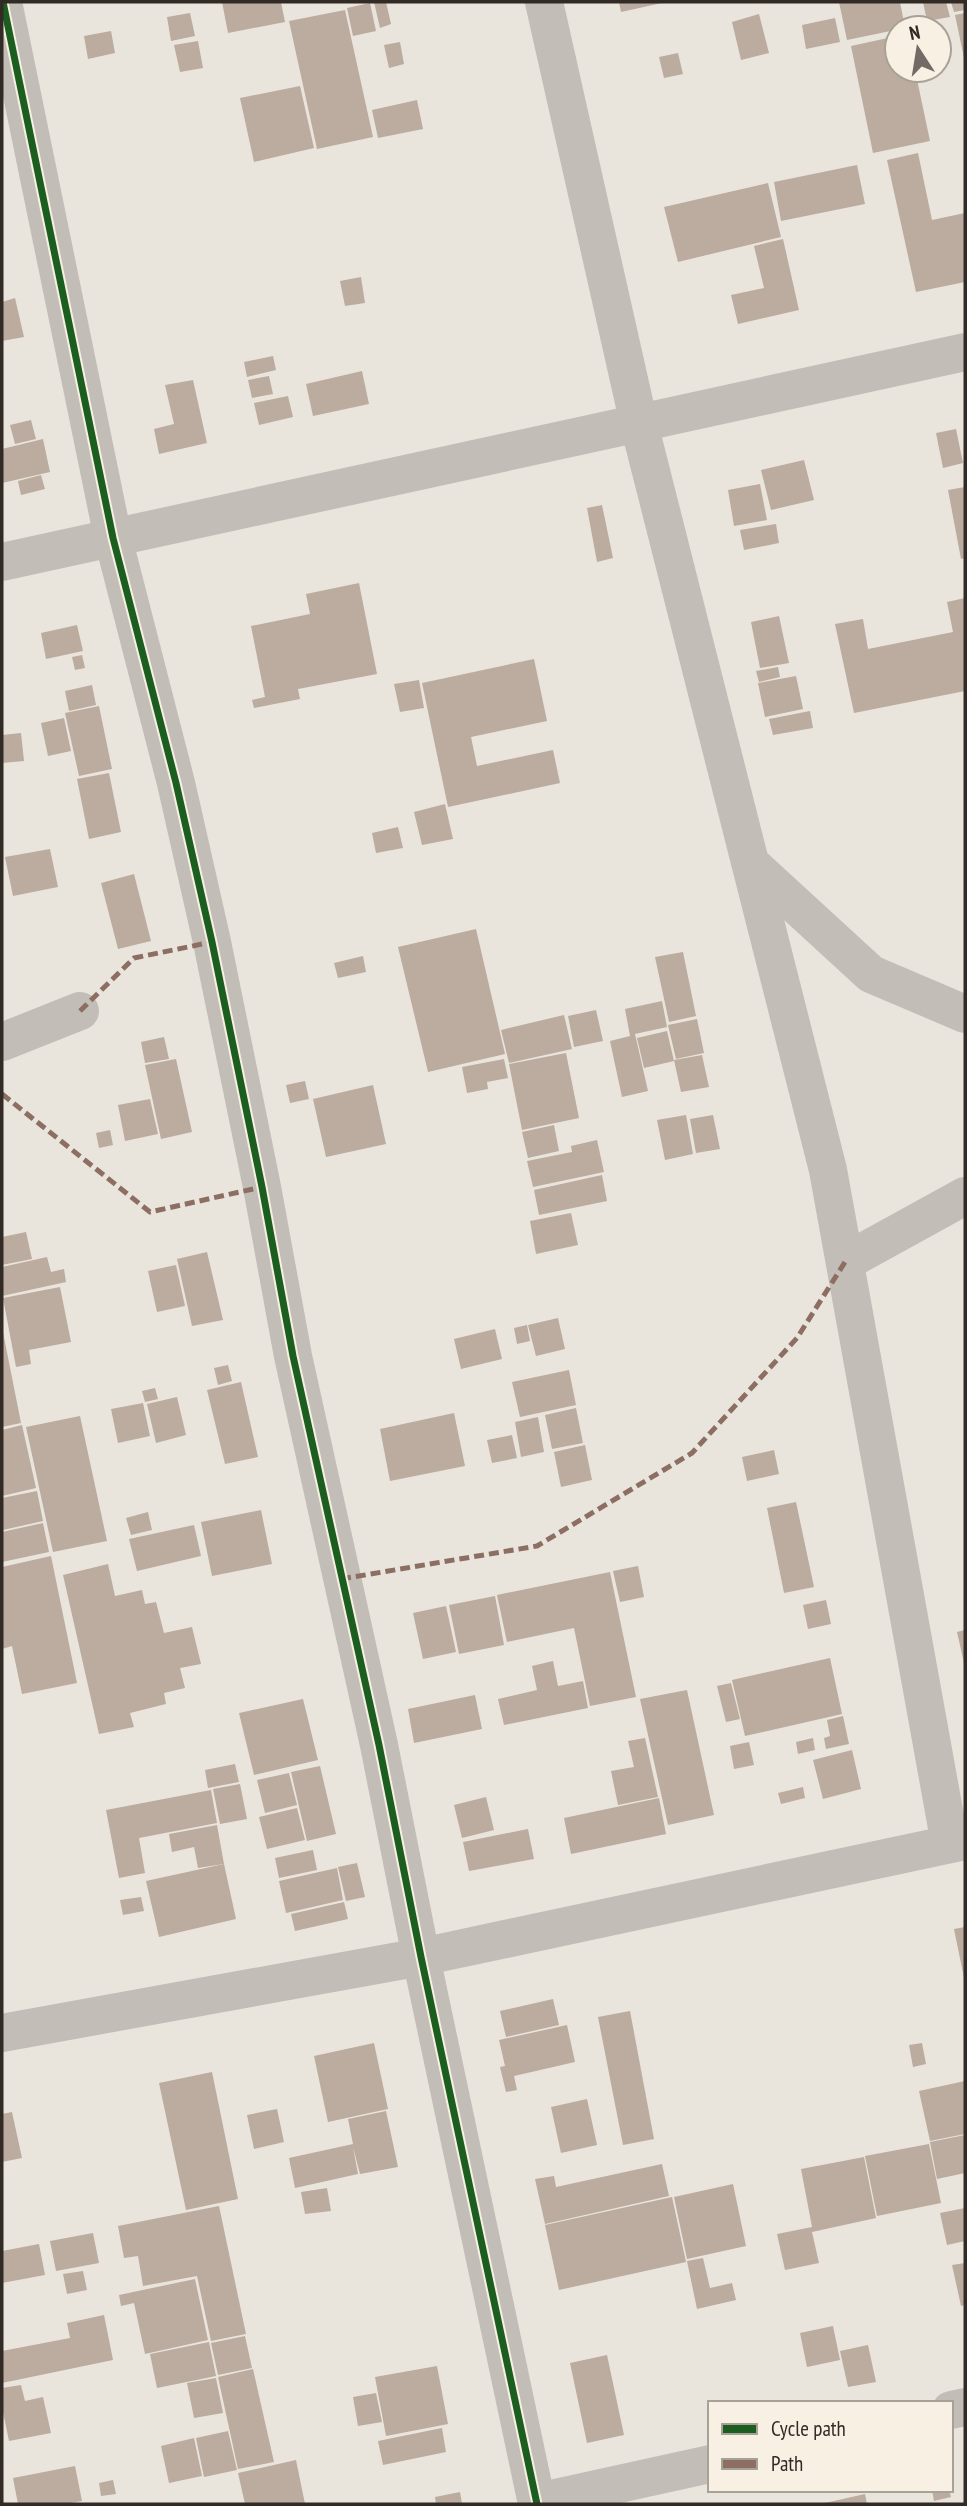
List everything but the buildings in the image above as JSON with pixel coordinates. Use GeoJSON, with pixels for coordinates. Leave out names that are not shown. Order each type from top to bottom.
{"type":"FeatureCollection","features":[{"type":"Feature","properties":{"kind":"street"},"geometry":{"type":"LineString","coordinates":[[3,2],[113,538],[176,783],[212,942],[293,1356],[379,1745],[421,1957],[537,2503],[708,2464]]}},
{"type":"Feature","properties":{"kind":"street"},"geometry":{"type":"LineString","coordinates":[[2,2033],[421,1957],[958,1842],[828,1170],[639,424],[544,2]]}},
{"type":"Feature","properties":{"kind":"street"},"geometry":{"type":"LineString","coordinates":[[2,562],[965,352]]}},
{"type":"Feature","properties":{"kind":"street"},"geometry":{"type":"LineString","coordinates":[[750,863],[871,974],[965,1014]]}},
{"type":"Feature","properties":{"kind":"street"},"geometry":{"type":"LineString","coordinates":[[2,1042],[80,1011]]}},
{"type":"Feature","properties":{"kind":"street"},"geometry":{"type":"LineString","coordinates":[[845,1262],[965,1196]]}},
{"type":"Feature","properties":{"kind":"marked path"},"geometry":{"type":"LineString","coordinates":[[80,1011],[134,958],[212,942]]}},
{"type":"Feature","properties":{"kind":"marked path"},"geometry":{"type":"LineString","coordinates":[[2,1094],[150,1212],[262,1187]]}},
{"type":"Feature","properties":{"kind":"marked path"},"geometry":{"type":"LineString","coordinates":[[341,1579],[537,1546],[692,1453],[797,1338],[845,1262]]}},
{"type":"Feature","properties":{"kind":"cycle path"},"geometry":{"type":"LineString","coordinates":[[3,2],[113,538],[176,783],[212,942],[293,1356],[379,1745],[537,2504]]}}]}
